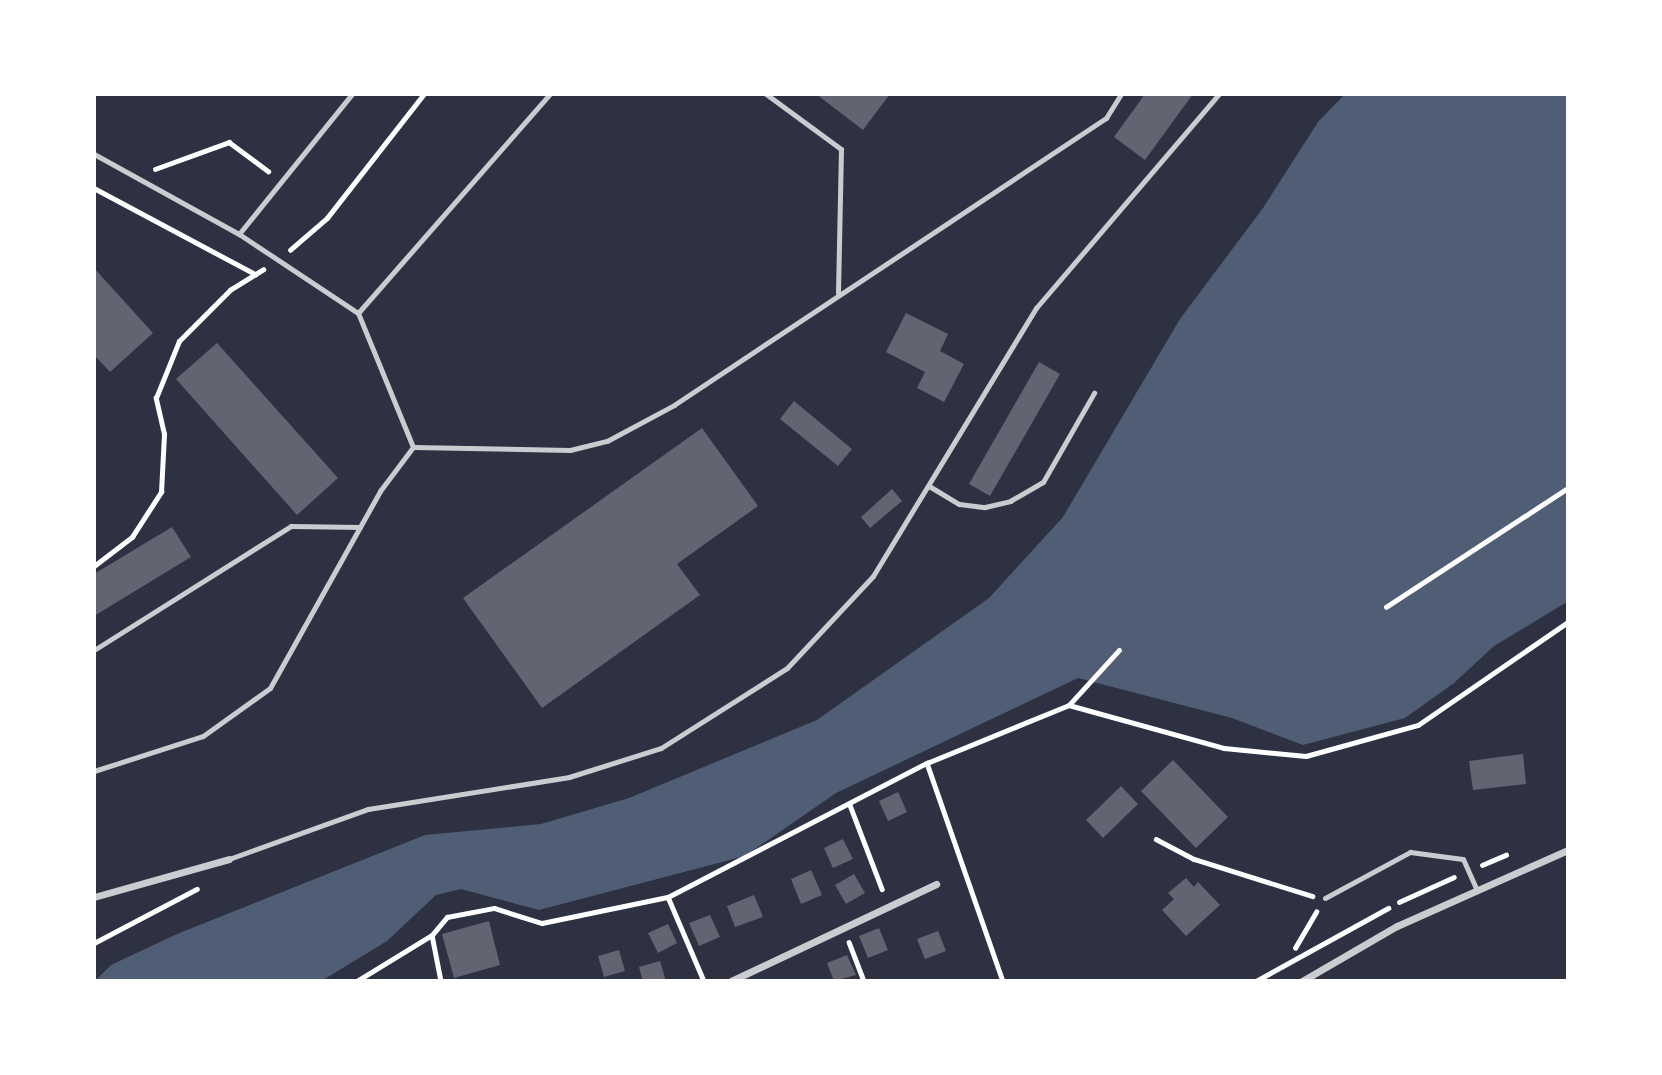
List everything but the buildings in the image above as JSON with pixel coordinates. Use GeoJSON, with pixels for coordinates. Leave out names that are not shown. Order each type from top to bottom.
{"type":"FeatureCollection","features":[{"type":"Feature","properties":{"kind":"street"},"geometry":{"type":"LineString","coordinates":[[1302,981],[1351,950],[1567,850]]}},
{"type":"Feature","properties":{"kind":"street"},"geometry":{"type":"LineString","coordinates":[[94,897],[229,859]]}},
{"type":"Feature","properties":{"kind":"street"},"geometry":{"type":"LineString","coordinates":[[731,981],[936,884]]}},
{"type":"Feature","properties":{"kind":"lane"},"geometry":{"type":"LineString","coordinates":[[239,234],[352,94]]}},
{"type":"Feature","properties":{"kind":"lane"},"geometry":{"type":"LineString","coordinates":[[358,313],[550,94]]}},
{"type":"Feature","properties":{"kind":"lane"},"geometry":{"type":"LineString","coordinates":[[766,94],[841,149],[838,293]]}},
{"type":"Feature","properties":{"kind":"lane"},"geometry":{"type":"LineString","coordinates":[[413,447],[570,450],[607,441],[674,405],[838,293],[1106,118],[1121,94]]}},
{"type":"Feature","properties":{"kind":"lane"},"geometry":{"type":"LineString","coordinates":[[229,859],[368,809],[569,777],[662,748],[787,668],[873,576],[1037,308],[1219,94]]}},
{"type":"Feature","properties":{"kind":"lane"},"geometry":{"type":"LineString","coordinates":[[94,154],[131,178],[239,234],[358,313],[413,447]]}},
{"type":"Feature","properties":{"kind":"lane"},"geometry":{"type":"LineString","coordinates":[[929,486],[959,504],[985,507],[1010,501],[1043,482],[1094,393]]}},
{"type":"Feature","properties":{"kind":"lane"},"geometry":{"type":"LineString","coordinates":[[94,771],[203,736],[270,688],[360,527],[413,447]]}},
{"type":"Feature","properties":{"kind":"lane"},"geometry":{"type":"LineString","coordinates":[[94,650],[291,526],[360,527]]}},
{"type":"Feature","properties":{"kind":"lane"},"geometry":{"type":"LineString","coordinates":[[1325,898],[1410,852],[1463,859],[1476,890]]}},
{"type":"Feature","properties":{"kind":"path"},"geometry":{"type":"LineString","coordinates":[[94,566],[132,537],[161,492],[164,434],[156,398],[179,341],[230,290],[278,260],[327,218],[424,94]]}},
{"type":"Feature","properties":{"kind":"path"},"geometry":{"type":"LineString","coordinates":[[131,178],[229,142],[283,181]]}},
{"type":"Feature","properties":{"kind":"path"},"geometry":{"type":"LineString","coordinates":[[94,188],[255,274]]}},
{"type":"Feature","properties":{"kind":"path"},"geometry":{"type":"LineString","coordinates":[[1386,607],[1567,488]]}},
{"type":"Feature","properties":{"kind":"path"},"geometry":{"type":"LineString","coordinates":[[1069,705],[1224,748],[1306,756],[1418,725],[1567,622]]}},
{"type":"Feature","properties":{"kind":"path"},"geometry":{"type":"LineString","coordinates":[[357,981],[432,935],[447,916],[494,908],[542,923],[668,897],[927,763],[1069,705],[1119,650]]}},
{"type":"Feature","properties":{"kind":"path"},"geometry":{"type":"LineString","coordinates":[[927,763],[1003,981]]}},
{"type":"Feature","properties":{"kind":"path"},"geometry":{"type":"LineString","coordinates":[[850,805],[888,907]]}},
{"type":"Feature","properties":{"kind":"path"},"geometry":{"type":"LineString","coordinates":[[1156,839],[1220,868],[1296,894],[1325,898],[1295,947]]}},
{"type":"Feature","properties":{"kind":"path"},"geometry":{"type":"LineString","coordinates":[[94,943],[199,887]]}},
{"type":"Feature","properties":{"kind":"path"},"geometry":{"type":"LineString","coordinates":[[668,897],[704,981]]}},
{"type":"Feature","properties":{"kind":"path"},"geometry":{"type":"LineString","coordinates":[[843,928],[864,981]]}},
{"type":"Feature","properties":{"kind":"path"},"geometry":{"type":"LineString","coordinates":[[432,935],[441,981]]}},
{"type":"Feature","properties":{"kind":"water"},"geometry":{"type":"Polygon","coordinates":[[[1344,95],[1567,95],[1567,602],[1494,646],[1454,683],[1405,718],[1303,745],[1232,718],[1078,678],[836,793],[745,856],[539,910],[461,889],[436,895],[387,941],[323,980],[95,981],[111,965],[177,934],[425,835],[541,824],[629,798],[817,720],[989,598],[1063,517],[1180,319],[1263,208],[1318,122],[1344,95]]]}}]}
